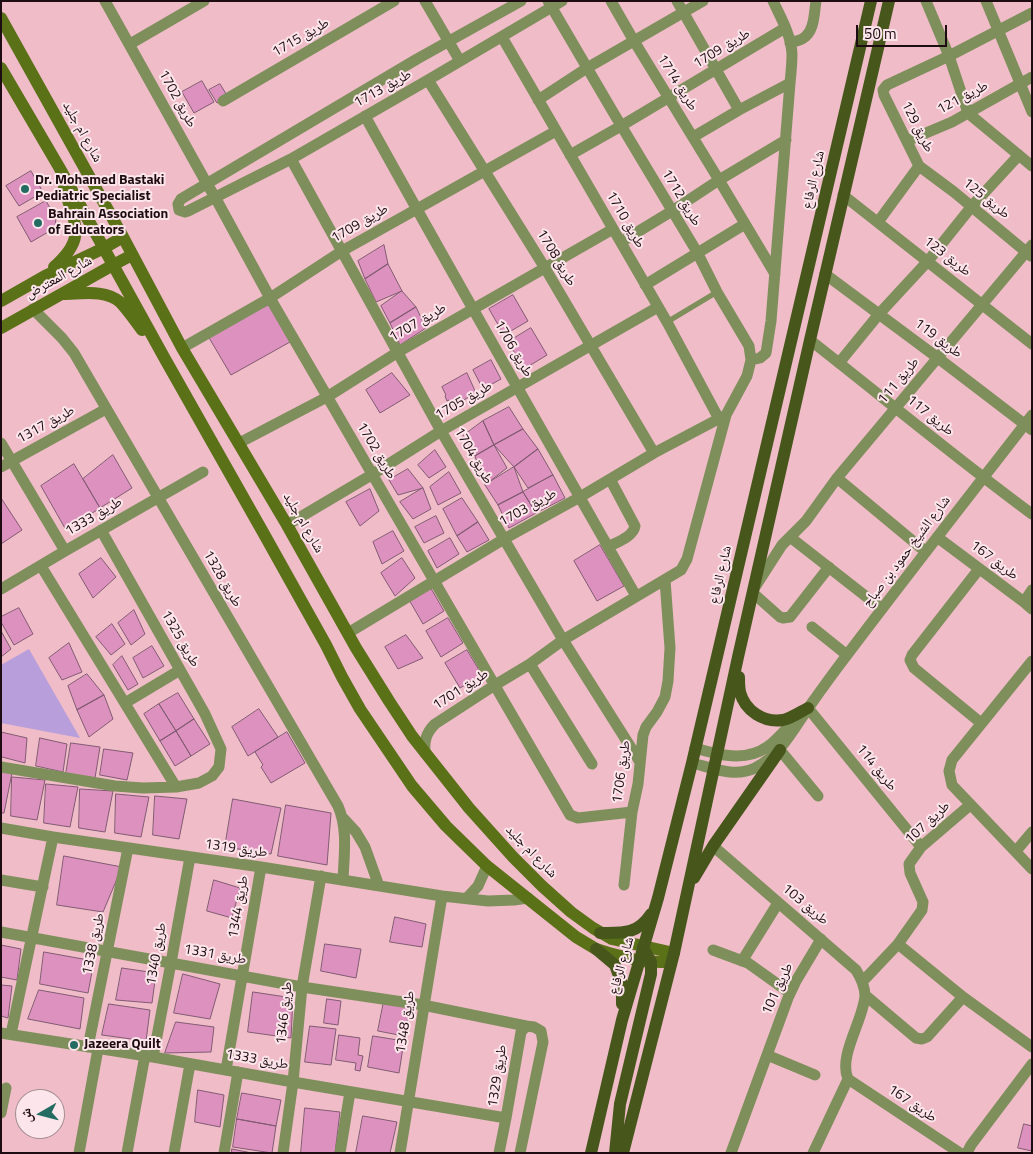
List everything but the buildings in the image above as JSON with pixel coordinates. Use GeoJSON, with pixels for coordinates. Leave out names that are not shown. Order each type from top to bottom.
{"type":"FeatureCollection","features":[{"type":"Feature","properties":{"kind":"main road","name":"شارع الرفاع"},"geometry":{"type":"LineString","coordinates":[[591,1153],[622,1020],[645,961],[643,947],[658,898],[696,748],[871,1]]}},
{"type":"Feature","properties":{"kind":"main road"},"geometry":{"type":"LineString","coordinates":[[623,1153],[688,889],[738,656],[889,1]]}},
{"type":"Feature","properties":{"kind":"main road"},"geometry":{"type":"LineString","coordinates":[[738,656],[740,692],[743,701],[756,715],[765,719],[783,720],[808,708]]}},
{"type":"Feature","properties":{"kind":"main road"},"geometry":{"type":"LineString","coordinates":[[688,889],[713,846],[780,750]]}},
{"type":"Feature","properties":{"kind":"main road"},"geometry":{"type":"LineString","coordinates":[[600,932],[620,933],[639,928],[650,915],[658,898]]}},
{"type":"Feature","properties":{"kind":"main road"},"geometry":{"type":"LineString","coordinates":[[596,949],[615,965],[619,975],[622,984],[622,1020]]}},
{"type":"Feature","properties":{"kind":"main road"},"geometry":{"type":"LineString","coordinates":[[615,1153],[620,1104],[651,974],[645,961]]}},
{"type":"Feature","properties":{"kind":"street","name":"طريق 1702"},"geometry":{"type":"LineString","coordinates":[[105,1],[270,298],[570,814],[574,817],[582,818],[632,812]]}},
{"type":"Feature","properties":{"kind":"street"},"geometry":{"type":"LineString","coordinates":[[130,44],[204,1]]}},
{"type":"Feature","properties":{"kind":"street","name":"طريق 1715"},"geometry":{"type":"LineString","coordinates":[[223,101],[394,1]]}},
{"type":"Feature","properties":{"kind":"street"},"geometry":{"type":"LineString","coordinates":[[425,1],[460,61]]}},
{"type":"Feature","properties":{"kind":"street","name":"طريق 1713"},"geometry":{"type":"LineString","coordinates":[[521,1],[417,59],[179,201],[179,210],[185,212],[291,159],[502,37],[554,3]]}},
{"type":"Feature","properties":{"kind":"street","name":"طريق 1714"},"geometry":{"type":"LineString","coordinates":[[611,1],[774,274]]}},
{"type":"Feature","properties":{"kind":"street"},"geometry":{"type":"LineString","coordinates":[[677,1],[739,110]]}},
{"type":"Feature","properties":{"kind":"street"},"geometry":{"type":"LineString","coordinates":[[538,100],[587,68],[703,1]]}},
{"type":"Feature","properties":{"kind":"street"},"geometry":{"type":"LineString","coordinates":[[722,417],[747,376],[751,360],[760,358],[766,353],[771,321],[792,54],[786,28],[773,1]]}},
{"type":"Feature","properties":{"kind":"street"},"geometry":{"type":"LineString","coordinates":[[790,43],[804,38],[809,32],[816,1]]}},
{"type":"Feature","properties":{"kind":"street"},"geometry":{"type":"LineString","coordinates":[[926,1],[949,56],[968,114],[1032,166]]}},
{"type":"Feature","properties":{"kind":"street"},"geometry":{"type":"LineString","coordinates":[[986,1],[1032,112]]}},
{"type":"Feature","properties":{"kind":"street","name":"طريق 1712"},"geometry":{"type":"LineString","coordinates":[[554,3],[587,68],[697,252],[749,346],[751,360]]}},
{"type":"Feature","properties":{"kind":"street","name":"طريق 129"},"geometry":{"type":"LineString","coordinates":[[919,166],[884,95],[887,85],[949,56],[1032,13]]}},
{"type":"Feature","properties":{"kind":"street","name":"شارع ام جليد"},"geometry":{"type":"LineString","coordinates":[[1,18],[123,237],[182,348],[287,525],[348,633],[389,701],[425,753],[469,808],[513,857],[571,912],[612,939],[643,947],[672,958]]}},
{"type":"Feature","properties":{"kind":"street","name":"طريق 1709"},"geometry":{"type":"LineString","coordinates":[[570,155],[786,28]]}},
{"type":"Feature","properties":{"kind":"street","name":"طريق 1710"},"geometry":{"type":"LineString","coordinates":[[502,37],[722,417]]}},
{"type":"Feature","properties":{"kind":"street"},"geometry":{"type":"LineString","coordinates":[[1,68],[104,248],[360,709],[412,786],[446,826],[487,866],[576,937],[596,949],[645,961],[672,958]]}},
{"type":"Feature","properties":{"kind":"street","name":"طريق 121"},"geometry":{"type":"LineString","coordinates":[[907,141],[968,114],[1032,77]]}},
{"type":"Feature","properties":{"kind":"street","name":"طريق 1708"},"geometry":{"type":"LineString","coordinates":[[428,80],[546,268],[654,453]]}},
{"type":"Feature","properties":{"kind":"street"},"geometry":{"type":"LineString","coordinates":[[693,138],[739,110],[790,83]]}},
{"type":"Feature","properties":{"kind":"street","name":"طريق 1706"},"geometry":{"type":"LineString","coordinates":[[365,116],[636,596]]}},
{"type":"Feature","properties":{"kind":"street","name":"طريق 1709"},"geometry":{"type":"LineString","coordinates":[[182,348],[270,298],[342,251],[556,131]]}},
{"type":"Feature","properties":{"kind":"street"},"geometry":{"type":"LineString","coordinates":[[621,242],[786,140]]}},
{"type":"Feature","properties":{"kind":"street"},"geometry":{"type":"LineString","coordinates":[[839,362],[879,314],[928,261],[972,206],[1019,155]]}},
{"type":"Feature","properties":{"kind":"street","name":"طريق 1704"},"geometry":{"type":"LineString","coordinates":[[291,159],[441,431],[563,640],[640,762]]}},
{"type":"Feature","properties":{"kind":"street"},"geometry":{"type":"LineString","coordinates":[[878,222],[919,166]]}},
{"type":"Feature","properties":{"kind":"street","name":"طريق 125"},"geometry":{"type":"LineString","coordinates":[[919,166],[1030,251]]}},
{"type":"Feature","properties":{"kind":"street"},"geometry":{"type":"LineString","coordinates":[[45,276],[70,252],[76,234],[76,226],[59,168]]}},
{"type":"Feature","properties":{"kind":"street","name":"طريق 123"},"geometry":{"type":"LineString","coordinates":[[843,196],[1032,344]]}},
{"type":"Feature","properties":{"kind":"street"},"geometry":{"type":"LineString","coordinates":[[645,284],[745,224]]}},
{"type":"Feature","properties":{"kind":"street","name":"طريق 1707"},"geometry":{"type":"LineString","coordinates":[[239,443],[327,397],[398,352],[613,229]]}},
{"type":"Feature","properties":{"kind":"street","name":"شارع المعترض"},"geometry":{"type":"LineString","coordinates":[[1,301],[45,276],[123,237]]}},
{"type":"Feature","properties":{"kind":"street","name":"طريق 111"},"geometry":{"type":"LineString","coordinates":[[754,590],[782,545],[806,521],[837,478],[982,304],[1030,251]]}},
{"type":"Feature","properties":{"kind":"street","name":"شارع المعترض"},"geometry":{"type":"LineString","coordinates":[[1,328],[132,256]]}},
{"type":"Feature","properties":{"kind":"street","name":"طريق 119"},"geometry":{"type":"LineString","coordinates":[[825,274],[1029,423]]}},
{"type":"Feature","properties":{"kind":"street"},"geometry":{"type":"LineString","coordinates":[[60,294],[103,294],[112,297],[121,303],[165,359]]}},
{"type":"Feature","properties":{"kind":"street","name":"طريق 1705"},"geometry":{"type":"LineString","coordinates":[[287,525],[441,431],[658,307]]}},
{"type":"Feature","properties":{"kind":"street","name":"طريق 1328"},"geometry":{"type":"LineString","coordinates":[[33,309],[68,345],[338,806],[345,832],[343,880]]}},
{"type":"Feature","properties":{"kind":"street","name":"طريق 117"},"geometry":{"type":"LineString","coordinates":[[810,340],[983,478],[1032,514]]}},
{"type":"Feature","properties":{"kind":"street","name":"طريق 1317"},"geometry":{"type":"LineString","coordinates":[[1,467],[106,410]]}},
{"type":"Feature","properties":{"kind":"street","name":"طريق 1703"},"geometry":{"type":"LineString","coordinates":[[348,633],[504,538],[580,497],[654,453],[722,417]]}},
{"type":"Feature","properties":{"kind":"street","name":"طريق 1701"},"geometry":{"type":"LineString","coordinates":[[425,753],[426,737],[429,730],[435,724],[530,664],[563,640],[681,570],[687,558],[722,417]]}},
{"type":"Feature","properties":{"kind":"street","name":"شارع الشيخ حمود بن صباح"},"geometry":{"type":"LineString","coordinates":[[692,763],[724,772],[744,772],[762,764],[780,750],[808,708],[882,609],[983,478],[1029,423]]}},
{"type":"Feature","properties":{"kind":"street"},"geometry":{"type":"LineString","coordinates":[[1,443],[65,551]]}},
{"type":"Feature","properties":{"kind":"street","name":"طريق 1333"},"geometry":{"type":"LineString","coordinates":[[1,589],[203,472]]}},
{"type":"Feature","properties":{"kind":"street"},"geometry":{"type":"LineString","coordinates":[[837,478],[926,552]]}},
{"type":"Feature","properties":{"kind":"street"},"geometry":{"type":"LineString","coordinates":[[608,548],[631,534],[635,529],[610,479]]}},
{"type":"Feature","properties":{"kind":"street","name":"طريق 1325"},"geometry":{"type":"LineString","coordinates":[[101,530],[205,714],[221,749],[218,767],[212,776],[199,783],[176,787]]}},
{"type":"Feature","properties":{"kind":"street"},"geometry":{"type":"LineString","coordinates":[[790,536],[882,609]]}},
{"type":"Feature","properties":{"kind":"street","name":"طريق 167"},"geometry":{"type":"LineString","coordinates":[[937,537],[1028,606]]}},
{"type":"Feature","properties":{"kind":"street"},"geometry":{"type":"LineString","coordinates":[[1,767],[115,786],[143,788],[176,787],[41,566]]}},
{"type":"Feature","properties":{"kind":"street"},"geometry":{"type":"LineString","coordinates":[[754,590],[780,617],[790,618],[829,567]]}},
{"type":"Feature","properties":{"kind":"street"},"geometry":{"type":"LineString","coordinates":[[979,569],[910,660],[914,668],[981,723]]}},
{"type":"Feature","properties":{"kind":"street","name":"طريق 1706"},"geometry":{"type":"LineString","coordinates":[[624,886],[643,735],[665,697],[668,681],[670,648],[665,580]]}},
{"type":"Feature","properties":{"kind":"street"},"geometry":{"type":"LineString","coordinates":[[1028,606],[1032,590]]}},
{"type":"Feature","properties":{"kind":"street"},"geometry":{"type":"LineString","coordinates":[[812,628],[847,655]]}},
{"type":"Feature","properties":{"kind":"street"},"geometry":{"type":"LineString","coordinates":[[1032,661],[952,760],[949,771],[952,785],[1032,869]]}},
{"type":"Feature","properties":{"kind":"street"},"geometry":{"type":"LineString","coordinates":[[530,664],[592,764]]}},
{"type":"Feature","properties":{"kind":"street"},"geometry":{"type":"LineString","coordinates":[[125,703],[180,670]]}},
{"type":"Feature","properties":{"kind":"street","name":"شارع الشيخ حمود بن صباح"},"geometry":{"type":"LineString","coordinates":[[696,748],[717,755],[741,756],[760,751],[768,747],[808,708]]}},
{"type":"Feature","properties":{"kind":"street","name":"طريق 114"},"geometry":{"type":"LineString","coordinates":[[808,708],[921,847]]}},
{"type":"Feature","properties":{"kind":"street"},"geometry":{"type":"LineString","coordinates":[[780,750],[818,796]]}},
{"type":"Feature","properties":{"kind":"street","name":"طريق 107"},"geometry":{"type":"LineString","coordinates":[[863,981],[898,944],[922,910],[923,902],[910,873],[909,864],[921,847],[970,805]]}},
{"type":"Feature","properties":{"kind":"street"},"geometry":{"type":"LineString","coordinates":[[342,818],[356,832],[365,848],[379,886]]}},
{"type":"Feature","properties":{"kind":"street","name":"طريق 1319"},"geometry":{"type":"LineString","coordinates":[[1,828],[442,896],[494,901],[528,898]]}},
{"type":"Feature","properties":{"kind":"street"},"geometry":{"type":"LineString","coordinates":[[1016,852],[1032,832]]}},
{"type":"Feature","properties":{"kind":"street"},"geometry":{"type":"LineString","coordinates":[[6,1033],[32,937],[52,837]]}},
{"type":"Feature","properties":{"kind":"street","name":"طريق 103"},"geometry":{"type":"LineString","coordinates":[[713,846],[821,938],[856,970],[863,981]]}},
{"type":"Feature","properties":{"kind":"street","name":"طريق 1338"},"geometry":{"type":"LineString","coordinates":[[79,1153],[108,951],[128,848]]}},
{"type":"Feature","properties":{"kind":"street","name":"طريق 1340"},"geometry":{"type":"LineString","coordinates":[[127,1153],[172,963],[190,857]]}},
{"type":"Feature","properties":{"kind":"street"},"geometry":{"type":"LineString","coordinates":[[467,898],[478,886],[487,866]]}},
{"type":"Feature","properties":{"kind":"street","name":"طريق 1344"},"geometry":{"type":"LineString","coordinates":[[226,1070],[261,867]]}},
{"type":"Feature","properties":{"kind":"street","name":"طريق 1346"},"geometry":{"type":"LineString","coordinates":[[283,1153],[293,1082],[302,987],[321,876]]}},
{"type":"Feature","properties":{"kind":"street"},"geometry":{"type":"LineString","coordinates":[[1,880],[43,887]]}},
{"type":"Feature","properties":{"kind":"street","name":"طريق 1348"},"geometry":{"type":"LineString","coordinates":[[400,1153],[442,896]]}},
{"type":"Feature","properties":{"kind":"street"},"geometry":{"type":"LineString","coordinates":[[742,961],[778,903]]}},
{"type":"Feature","properties":{"kind":"street","name":"طريق 1331"},"geometry":{"type":"LineString","coordinates":[[1,932],[302,987],[423,1005],[526,1026]]}},
{"type":"Feature","properties":{"kind":"street","name":"طريق 101"},"geometry":{"type":"LineString","coordinates":[[731,1153],[790,993],[821,938]]}},
{"type":"Feature","properties":{"kind":"street"},"geometry":{"type":"LineString","coordinates":[[898,944],[963,997],[1032,1046]]}},
{"type":"Feature","properties":{"kind":"street"},"geometry":{"type":"LineString","coordinates":[[713,950],[748,964],[790,993]]}},
{"type":"Feature","properties":{"kind":"street"},"geometry":{"type":"LineString","coordinates":[[814,1153],[848,1079],[845,1066],[865,996],[863,981]]}},
{"type":"Feature","properties":{"kind":"street"},"geometry":{"type":"LineString","coordinates":[[865,996],[916,1038],[922,1039],[927,1037],[963,997]]}},
{"type":"Feature","properties":{"kind":"street"},"geometry":{"type":"LineString","coordinates":[[520,1153],[543,1042],[541,1031],[534,1027],[526,1026]]}},
{"type":"Feature","properties":{"kind":"street","name":"طريق 1329"},"geometry":{"type":"LineString","coordinates":[[499,1153],[521,1032],[526,1026]]}},
{"type":"Feature","properties":{"kind":"street","name":"طريق 1333"},"geometry":{"type":"LineString","coordinates":[[6,1033],[506,1118]]}},
{"type":"Feature","properties":{"kind":"street"},"geometry":{"type":"LineString","coordinates":[[767,1055],[815,1075]]}},
{"type":"Feature","properties":{"kind":"street"},"geometry":{"type":"LineString","coordinates":[[174,1153],[190,1064]]}},
{"type":"Feature","properties":{"kind":"street"},"geometry":{"type":"LineString","coordinates":[[967,1153],[1032,1064]]}},
{"type":"Feature","properties":{"kind":"street"},"geometry":{"type":"LineString","coordinates":[[224,1153],[238,1072]]}},
{"type":"Feature","properties":{"kind":"street","name":"طريق 167"},"geometry":{"type":"LineString","coordinates":[[848,1079],[960,1153]]}},
{"type":"Feature","properties":{"kind":"street"},"geometry":{"type":"LineString","coordinates":[[1,1113],[6,1088]]}},
{"type":"Feature","properties":{"kind":"street"},"geometry":{"type":"LineString","coordinates":[[340,1153],[350,1092]]}},
{"type":"Feature","properties":{"kind":"lane"},"geometry":{"type":"LineString","coordinates":[[667,322],[718,292]]}},
{"type":"Feature","properties":{"kind":"shaded area"},"geometry":{"type":"Polygon","coordinates":[[[29,649],[80,738],[1,723],[1,665],[29,649]]]}},
{"type":"Feature","properties":{"kind":"place","name":"Dr. Mohamed Bastaki Pediatric Specialist"},"geometry":{"type":"Point","coordinates":[25,189]}},
{"type":"Feature","properties":{"kind":"place","name":"Bahrain Association of Educators"},"geometry":{"type":"Point","coordinates":[38,223]}},
{"type":"Feature","properties":{"kind":"place","name":"Jazeera Quilt"},"geometry":{"type":"Point","coordinates":[74,1045]}}]}
